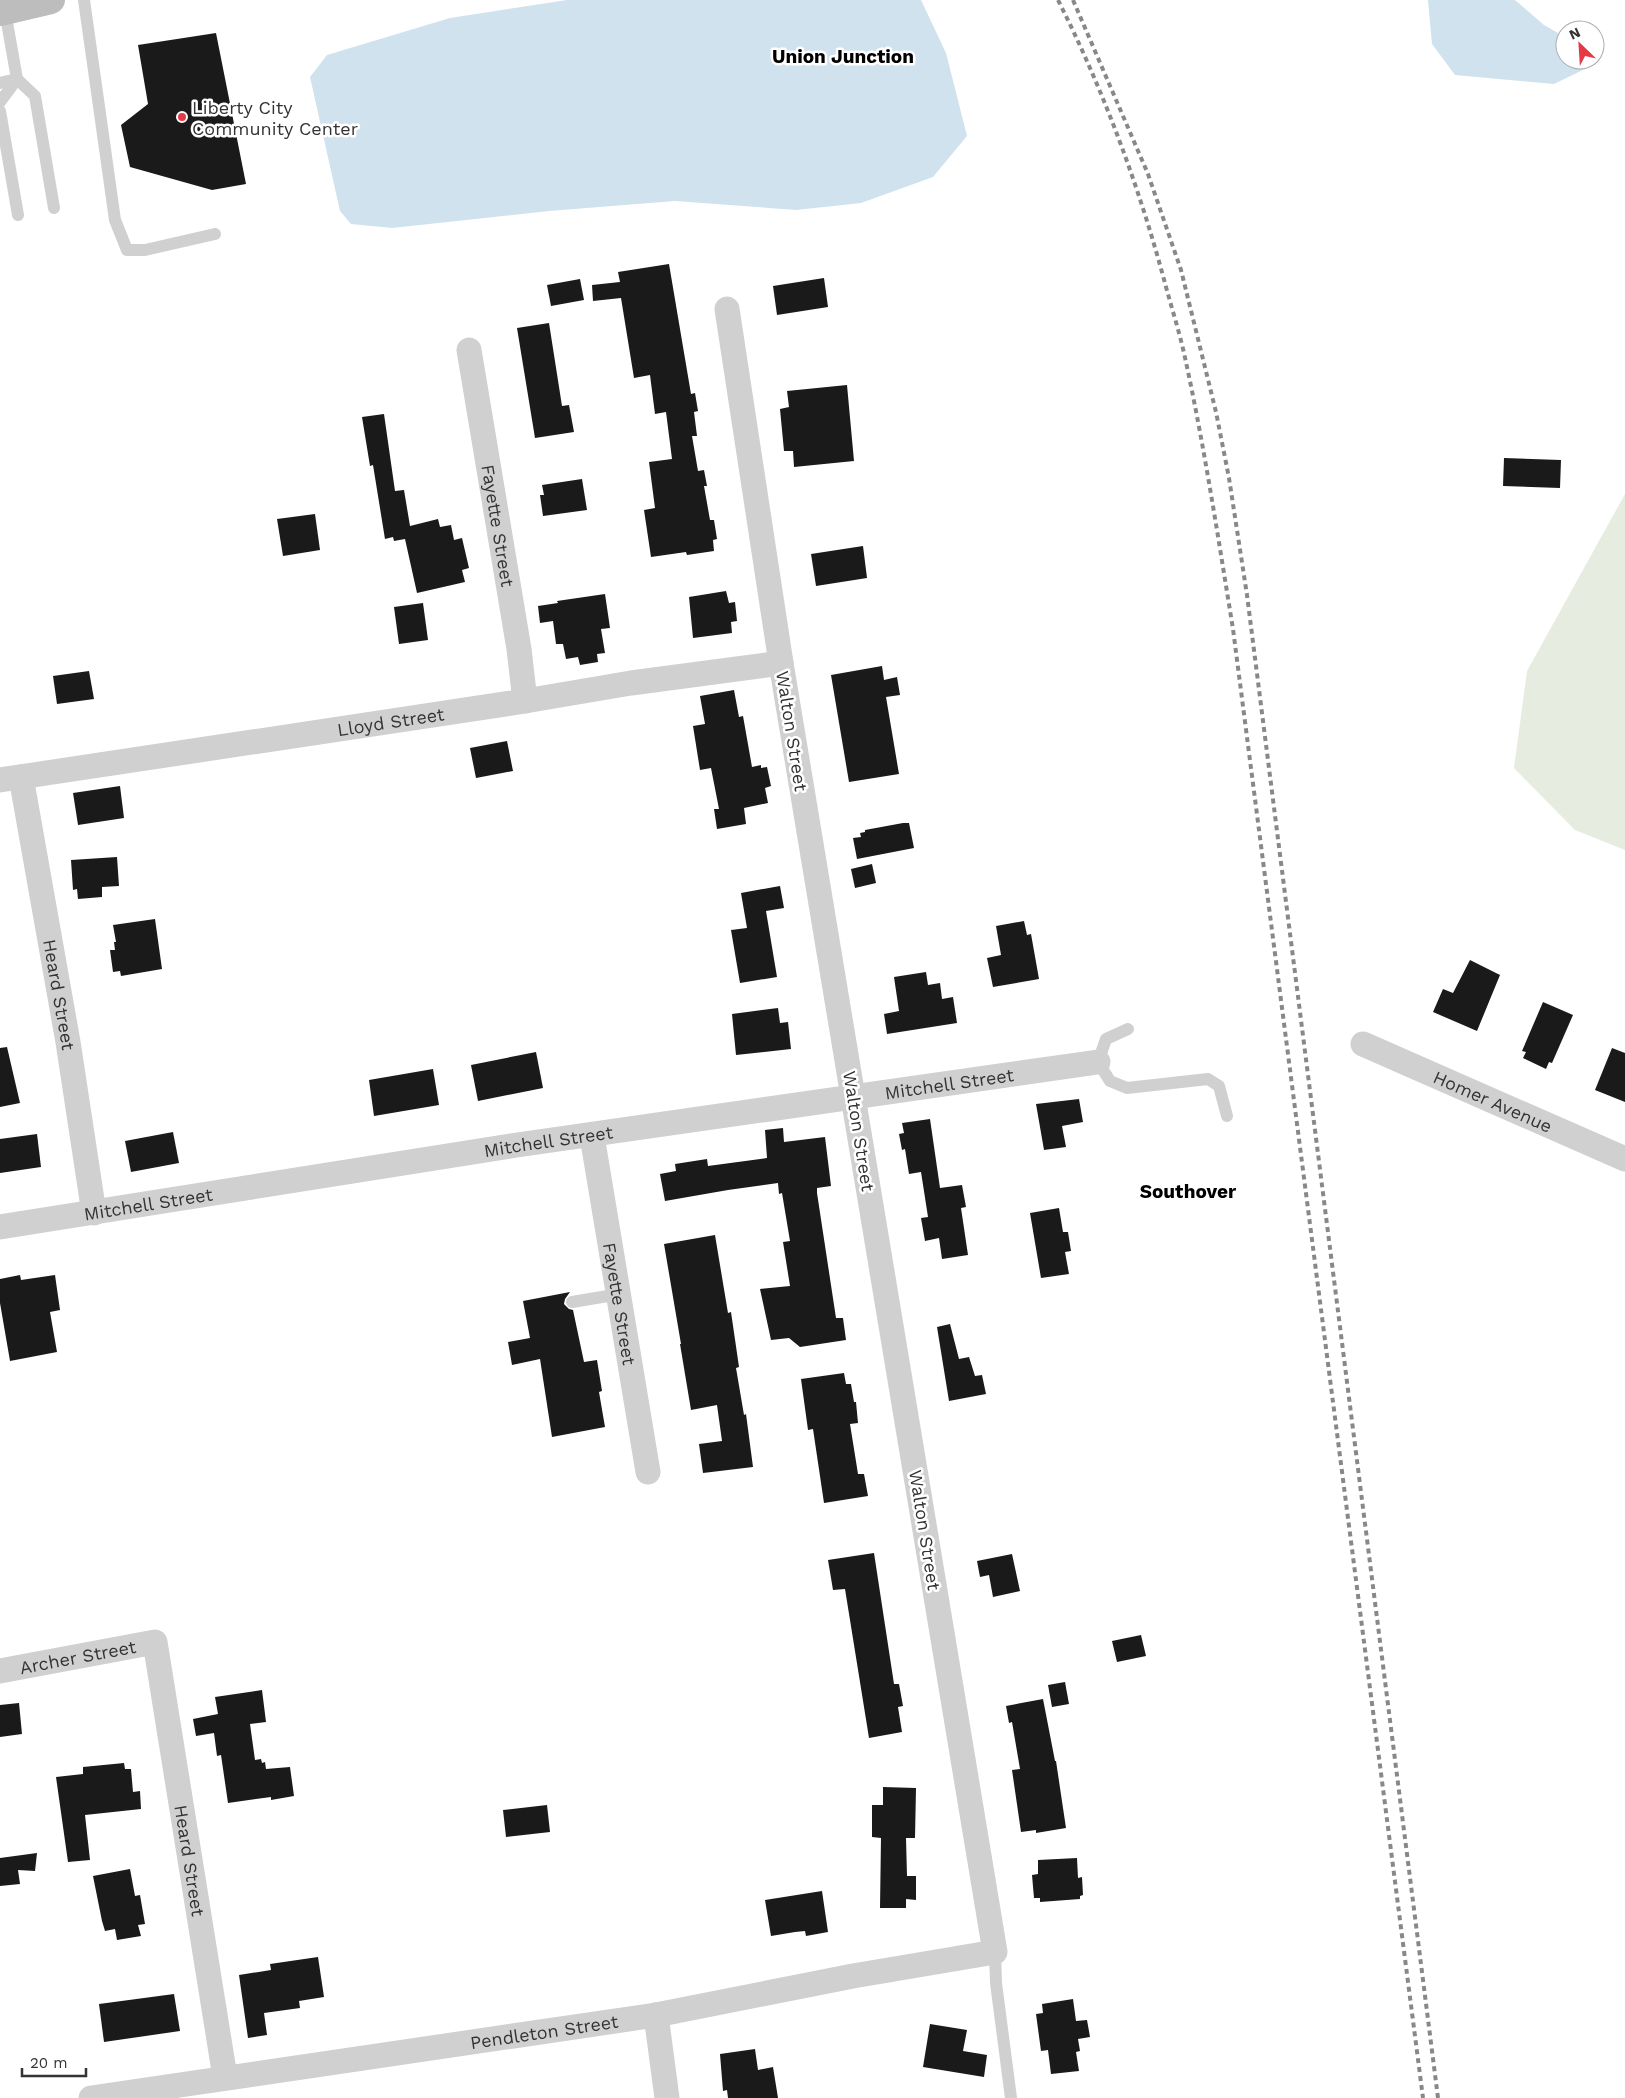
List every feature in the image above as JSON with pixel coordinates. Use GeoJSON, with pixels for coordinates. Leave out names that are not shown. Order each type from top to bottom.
{"type":"FeatureCollection","features":[{"type":"Feature","properties":{"kind":"main road"},"geometry":{"type":"LineString","coordinates":[[2,12],[51,0]]}},
{"type":"Feature","properties":{"kind":"street","name":"Walton Street"},"geometry":{"type":"LineString","coordinates":[[727,309],[781,663],[995,1952]]}},
{"type":"Feature","properties":{"kind":"street","name":"Fayette Street"},"geometry":{"type":"LineString","coordinates":[[469,350],[519,650],[525,701]]}},
{"type":"Feature","properties":{"kind":"street","name":"Lloyd Street"},"geometry":{"type":"LineString","coordinates":[[11,778],[525,701],[631,683],[781,663]]}},
{"type":"Feature","properties":{"kind":"street","name":"Heard Street"},"geometry":{"type":"LineString","coordinates":[[11,778],[68,1042],[94,1213]]}},
{"type":"Feature","properties":{"kind":"street","name":"Homer Avenue"},"geometry":{"type":"LineString","coordinates":[[1363,1044],[1625,1159]]}},
{"type":"Feature","properties":{"kind":"street","name":"Mitchell Street"},"geometry":{"type":"LineString","coordinates":[[0,1227],[517,1145],[592,1136],[854,1096],[1098,1062]]}},
{"type":"Feature","properties":{"kind":"street","name":"Fayette Street"},"geometry":{"type":"LineString","coordinates":[[592,1136],[620,1294],[648,1472]]}},
{"type":"Feature","properties":{"kind":"street","name":"Heard Street"},"geometry":{"type":"LineString","coordinates":[[155,1642],[225,2077]]}},
{"type":"Feature","properties":{"kind":"street","name":"Archer Street"},"geometry":{"type":"LineString","coordinates":[[0,1671],[155,1642]]}},
{"type":"Feature","properties":{"kind":"street","name":"Pendleton Street"},"geometry":{"type":"LineString","coordinates":[[91,2098],[656,2015],[853,1976],[995,1952]]}},
{"type":"Feature","properties":{"kind":"street"},"geometry":{"type":"LineString","coordinates":[[656,2015],[668,2098]]}},
{"type":"Feature","properties":{"kind":"lane"},"geometry":{"type":"LineString","coordinates":[[84,0],[115,220],[127,250],[145,250],[214,234]]}},
{"type":"Feature","properties":{"kind":"lane"},"geometry":{"type":"LineString","coordinates":[[2,12],[17,79],[35,96],[54,208]]}},
{"type":"Feature","properties":{"kind":"lane"},"geometry":{"type":"LineString","coordinates":[[0,83],[17,79]]}},
{"type":"Feature","properties":{"kind":"lane"},"geometry":{"type":"LineString","coordinates":[[0,102],[17,79]]}},
{"type":"Feature","properties":{"kind":"lane"},"geometry":{"type":"LineString","coordinates":[[0,111],[18,215]]}},
{"type":"Feature","properties":{"kind":"lane"},"geometry":{"type":"LineString","coordinates":[[1128,1029],[1106,1039],[1098,1062],[1110,1081],[1127,1088],[1208,1079],[1219,1086],[1226,1116]]}},
{"type":"Feature","properties":{"kind":"lane"},"geometry":{"type":"LineString","coordinates":[[572,1302],[620,1294]]}},
{"type":"Feature","properties":{"kind":"lane"},"geometry":{"type":"LineString","coordinates":[[995,1952],[996,1982],[1012,2098]]}},
{"type":"Feature","properties":{"kind":"shaded area"},"geometry":{"type":"Polygon","coordinates":[[[1625,494],[1625,850],[1575,830],[1514,768],[1527,671],[1625,494]]]}},
{"type":"Feature","properties":{"kind":"water"},"geometry":{"type":"Polygon","coordinates":[[[567,0],[921,0],[946,53],[967,136],[933,177],[861,203],[796,210],[675,201],[549,211],[392,228],[351,224],[340,211],[310,77],[327,55],[450,18],[567,0]]]}},
{"type":"Feature","properties":{"kind":"water"},"geometry":{"type":"Polygon","coordinates":[[[1428,0],[1515,0],[1544,25],[1555,31],[1555,70],[1583,70],[1554,84],[1455,75],[1432,44],[1428,0]]]}},
{"type":"Feature","properties":{"kind":"building","name":"Liberty City Community Center"},"geometry":{"type":"Polygon","coordinates":[[[216,33],[246,184],[212,190],[130,167],[121,125],[148,104],[138,45],[216,33]]]}},
{"type":"Feature","properties":{"kind":"building"},"geometry":{"type":"Polygon","coordinates":[[[669,264],[691,394],[695,393],[698,411],[694,412],[697,436],[692,436],[698,471],[704,470],[707,486],[704,486],[710,520],[714,520],[717,539],[713,540],[714,551],[687,555],[686,552],[651,557],[644,510],[655,508],[649,462],[672,459],[666,412],[655,414],[650,375],[634,378],[621,298],[593,301],[592,285],[620,282],[618,272],[669,264]]]}},
{"type":"Feature","properties":{"kind":"building"},"geometry":{"type":"Polygon","coordinates":[[[824,278],[828,307],[777,315],[773,286],[824,278]]]}},
{"type":"Feature","properties":{"kind":"building"},"geometry":{"type":"Polygon","coordinates":[[[580,279],[584,300],[551,306],[547,285],[580,279]]]}},
{"type":"Feature","properties":{"kind":"building"},"geometry":{"type":"Polygon","coordinates":[[[549,323],[562,406],[569,405],[574,432],[535,438],[517,328],[549,323]]]}},
{"type":"Feature","properties":{"kind":"building"},"geometry":{"type":"Polygon","coordinates":[[[847,385],[854,461],[794,467],[793,451],[784,451],[780,409],[789,407],[787,391],[847,385]]]}},
{"type":"Feature","properties":{"kind":"building"},"geometry":{"type":"Polygon","coordinates":[[[384,414],[395,491],[404,490],[410,526],[438,519],[440,527],[451,525],[454,540],[462,538],[469,568],[462,570],[465,582],[417,593],[405,539],[394,541],[393,537],[385,539],[373,465],[370,466],[362,417],[384,414]]]}},
{"type":"Feature","properties":{"kind":"building"},"geometry":{"type":"Polygon","coordinates":[[[1504,458],[1561,460],[1560,488],[1503,486],[1504,458]]]}},
{"type":"Feature","properties":{"kind":"building"},"geometry":{"type":"Polygon","coordinates":[[[582,479],[587,510],[543,516],[540,495],[544,495],[542,485],[582,479]]]}},
{"type":"Feature","properties":{"kind":"building"},"geometry":{"type":"Polygon","coordinates":[[[315,514],[320,550],[283,556],[277,519],[315,514]]]}},
{"type":"Feature","properties":{"kind":"building"},"geometry":{"type":"Polygon","coordinates":[[[863,546],[867,578],[816,586],[811,554],[863,546]]]}},
{"type":"Feature","properties":{"kind":"building"},"geometry":{"type":"Polygon","coordinates":[[[726,591],[729,603],[735,602],[737,621],[731,622],[732,633],[693,638],[689,597],[726,591]]]}},
{"type":"Feature","properties":{"kind":"building"},"geometry":{"type":"Polygon","coordinates":[[[605,594],[610,628],[601,629],[605,653],[597,654],[598,662],[580,665],[578,657],[566,659],[563,644],[556,644],[553,621],[540,623],[538,606],[558,603],[557,601],[605,594]]]}},
{"type":"Feature","properties":{"kind":"building"},"geometry":{"type":"Polygon","coordinates":[[[423,603],[428,640],[399,644],[394,607],[423,603]]]}},
{"type":"Feature","properties":{"kind":"building"},"geometry":{"type":"Polygon","coordinates":[[[882,666],[884,680],[897,677],[900,695],[886,697],[899,774],[849,782],[831,675],[882,666]]]}},
{"type":"Feature","properties":{"kind":"building"},"geometry":{"type":"Polygon","coordinates":[[[89,671],[94,699],[57,704],[53,676],[89,671]]]}},
{"type":"Feature","properties":{"kind":"building"},"geometry":{"type":"Polygon","coordinates":[[[734,690],[739,717],[743,716],[752,767],[761,765],[761,768],[767,767],[771,786],[765,788],[768,803],[744,808],[746,824],[717,829],[714,809],[719,809],[711,768],[700,770],[693,726],[705,724],[700,696],[734,690]]]}},
{"type":"Feature","properties":{"kind":"building"},"geometry":{"type":"Polygon","coordinates":[[[507,741],[513,771],[476,778],[470,748],[507,741]]]}},
{"type":"Feature","properties":{"kind":"building"},"geometry":{"type":"Polygon","coordinates":[[[120,786],[124,818],[78,825],[73,793],[120,786]]]}},
{"type":"Feature","properties":{"kind":"building"},"geometry":{"type":"Polygon","coordinates":[[[909,823],[914,848],[857,859],[853,838],[861,837],[860,833],[865,832],[865,830],[909,823]]]}},
{"type":"Feature","properties":{"kind":"building"},"geometry":{"type":"Polygon","coordinates":[[[117,857],[119,886],[102,887],[102,897],[78,899],[77,889],[73,890],[71,860],[117,857]]]}},
{"type":"Feature","properties":{"kind":"building"},"geometry":{"type":"Polygon","coordinates":[[[872,864],[876,883],[855,888],[851,869],[872,864]]]}},
{"type":"Feature","properties":{"kind":"building"},"geometry":{"type":"Polygon","coordinates":[[[780,886],[784,908],[766,911],[777,977],[740,983],[731,930],[747,928],[741,893],[780,886]]]}},
{"type":"Feature","properties":{"kind":"building"},"geometry":{"type":"Polygon","coordinates":[[[155,919],[162,969],[121,976],[120,971],[113,972],[110,950],[115,950],[114,942],[116,942],[113,925],[155,919]]]}},
{"type":"Feature","properties":{"kind":"building"},"geometry":{"type":"Polygon","coordinates":[[[1024,921],[1027,935],[1031,934],[1039,979],[993,987],[987,958],[1001,955],[996,926],[1024,921]]]}},
{"type":"Feature","properties":{"kind":"building"},"geometry":{"type":"Polygon","coordinates":[[[1470,960],[1500,975],[1477,1031],[1433,1012],[1443,989],[1453,993],[1470,960]]]}},
{"type":"Feature","properties":{"kind":"building"},"geometry":{"type":"Polygon","coordinates":[[[926,972],[928,985],[940,983],[942,999],[953,997],[957,1023],[887,1034],[884,1014],[899,1011],[894,977],[926,972]]]}},
{"type":"Feature","properties":{"kind":"building"},"geometry":{"type":"Polygon","coordinates":[[[1543,1002],[1573,1015],[1552,1063],[1549,1062],[1546,1069],[1523,1058],[1526,1052],[1522,1051],[1543,1002]]]}},
{"type":"Feature","properties":{"kind":"building"},"geometry":{"type":"Polygon","coordinates":[[[778,1008],[780,1023],[788,1022],[791,1049],[736,1055],[732,1014],[778,1008]]]}},
{"type":"Feature","properties":{"kind":"building"},"geometry":{"type":"Polygon","coordinates":[[[7,1047],[20,1103],[0,1107],[0,1048],[7,1047]]]}},
{"type":"Feature","properties":{"kind":"building"},"geometry":{"type":"Polygon","coordinates":[[[1612,1048],[1625,1053],[1625,1102],[1595,1090],[1612,1048]]]}},
{"type":"Feature","properties":{"kind":"building"},"geometry":{"type":"Polygon","coordinates":[[[536,1052],[543,1088],[478,1101],[471,1065],[536,1052]]]}},
{"type":"Feature","properties":{"kind":"building"},"geometry":{"type":"Polygon","coordinates":[[[433,1069],[439,1105],[374,1116],[369,1080],[433,1069]]]}},
{"type":"Feature","properties":{"kind":"building"},"geometry":{"type":"Polygon","coordinates":[[[1079,1099],[1083,1122],[1062,1126],[1066,1147],[1044,1150],[1036,1104],[1079,1099]]]}},
{"type":"Feature","properties":{"kind":"building"},"geometry":{"type":"Polygon","coordinates":[[[930,1119],[940,1188],[962,1185],[966,1207],[961,1208],[968,1255],[942,1259],[939,1238],[925,1241],[921,1218],[928,1217],[921,1172],[909,1174],[905,1149],[902,1150],[899,1134],[904,1133],[902,1123],[930,1119]]]}},
{"type":"Feature","properties":{"kind":"building"},"geometry":{"type":"Polygon","coordinates":[[[783,1128],[784,1142],[825,1137],[831,1186],[817,1188],[817,1193],[836,1318],[843,1318],[846,1340],[800,1347],[789,1338],[771,1340],[760,1289],[790,1286],[783,1242],[790,1241],[782,1193],[779,1194],[778,1183],[665,1201],[660,1174],[676,1171],[675,1164],[707,1159],[708,1166],[767,1158],[765,1130],[783,1128]]]}},
{"type":"Feature","properties":{"kind":"building"},"geometry":{"type":"Polygon","coordinates":[[[173,1132],[179,1163],[131,1172],[125,1141],[173,1132]]]}},
{"type":"Feature","properties":{"kind":"building"},"geometry":{"type":"Polygon","coordinates":[[[37,1134],[41,1167],[0,1173],[0,1139],[37,1134]]]}},
{"type":"Feature","properties":{"kind":"building"},"geometry":{"type":"Polygon","coordinates":[[[1059,1208],[1063,1232],[1068,1232],[1071,1251],[1065,1252],[1069,1274],[1041,1278],[1030,1213],[1059,1208]]]}},
{"type":"Feature","properties":{"kind":"building"},"geometry":{"type":"Polygon","coordinates":[[[715,1235],[728,1313],[731,1312],[739,1367],[736,1368],[744,1415],[746,1414],[753,1467],[703,1473],[699,1444],[722,1441],[717,1405],[691,1410],[664,1244],[715,1235]]]}},
{"type":"Feature","properties":{"kind":"building"},"geometry":{"type":"Polygon","coordinates":[[[20,1275],[21,1280],[55,1275],[60,1310],[50,1312],[57,1352],[10,1361],[0,1303],[0,1279],[20,1275]]]}},
{"type":"Feature","properties":{"kind":"building"},"geometry":{"type":"Polygon","coordinates":[[[570,1292],[564,1304],[573,1310],[584,1362],[597,1360],[602,1391],[599,1392],[605,1427],[552,1437],[540,1359],[512,1365],[508,1342],[530,1338],[523,1301],[570,1292]]]}},
{"type":"Feature","properties":{"kind":"building"},"geometry":{"type":"Polygon","coordinates":[[[950,1324],[959,1359],[969,1357],[975,1376],[982,1375],[986,1394],[949,1401],[937,1327],[950,1324]]]}},
{"type":"Feature","properties":{"kind":"building"},"geometry":{"type":"Polygon","coordinates":[[[844,1373],[846,1384],[851,1384],[854,1402],[856,1402],[858,1423],[850,1424],[858,1474],[864,1474],[868,1496],[824,1503],[813,1429],[808,1430],[801,1379],[844,1373]]]}},
{"type":"Feature","properties":{"kind":"building"},"geometry":{"type":"Polygon","coordinates":[[[874,1553],[894,1684],[899,1684],[903,1706],[898,1707],[902,1732],[869,1738],[845,1589],[833,1590],[828,1560],[874,1553]]]}},
{"type":"Feature","properties":{"kind":"building"},"geometry":{"type":"Polygon","coordinates":[[[1012,1554],[1020,1591],[993,1597],[989,1575],[980,1577],[977,1561],[1012,1554]]]}},
{"type":"Feature","properties":{"kind":"building"},"geometry":{"type":"Polygon","coordinates":[[[1141,1635],[1146,1656],[1117,1662],[1112,1641],[1141,1635]]]}},
{"type":"Feature","properties":{"kind":"building"},"geometry":{"type":"Polygon","coordinates":[[[1065,1682],[1069,1704],[1052,1707],[1048,1685],[1065,1682]]]}},
{"type":"Feature","properties":{"kind":"building"},"geometry":{"type":"Polygon","coordinates":[[[262,1690],[266,1722],[250,1724],[255,1760],[261,1759],[262,1763],[265,1762],[266,1769],[290,1767],[294,1796],[271,1800],[271,1797],[228,1803],[221,1755],[217,1756],[214,1733],[196,1736],[193,1719],[218,1714],[215,1697],[262,1690]]]}},
{"type":"Feature","properties":{"kind":"building"},"geometry":{"type":"Polygon","coordinates":[[[1043,1699],[1056,1761],[1066,1828],[1036,1833],[1036,1830],[1021,1832],[1012,1770],[1020,1769],[1012,1722],[1009,1723],[1006,1706],[1043,1699]]]}},
{"type":"Feature","properties":{"kind":"building"},"geometry":{"type":"Polygon","coordinates":[[[19,1703],[22,1734],[0,1737],[0,1705],[19,1703]]]}},
{"type":"Feature","properties":{"kind":"building"},"geometry":{"type":"Polygon","coordinates":[[[124,1763],[125,1769],[131,1769],[133,1792],[140,1791],[141,1809],[85,1815],[90,1860],[68,1862],[56,1777],[83,1774],[83,1767],[124,1763]]]}},
{"type":"Feature","properties":{"kind":"building"},"geometry":{"type":"Polygon","coordinates":[[[883,1787],[916,1788],[915,1838],[906,1838],[907,1876],[916,1876],[916,1900],[906,1899],[906,1908],[880,1908],[881,1838],[872,1837],[872,1805],[883,1805],[883,1787]]]}},
{"type":"Feature","properties":{"kind":"building"},"geometry":{"type":"Polygon","coordinates":[[[547,1805],[550,1832],[506,1837],[503,1810],[547,1805]]]}},
{"type":"Feature","properties":{"kind":"building"},"geometry":{"type":"Polygon","coordinates":[[[37,1853],[35,1871],[18,1870],[20,1884],[0,1886],[0,1858],[37,1853]]]}},
{"type":"Feature","properties":{"kind":"building"},"geometry":{"type":"Polygon","coordinates":[[[1077,1858],[1078,1878],[1082,1877],[1083,1895],[1080,1896],[1080,1899],[1040,1902],[1040,1898],[1034,1898],[1032,1875],[1038,1874],[1038,1860],[1077,1858]]]}},
{"type":"Feature","properties":{"kind":"building"},"geometry":{"type":"Polygon","coordinates":[[[130,1869],[135,1896],[140,1895],[145,1924],[138,1925],[141,1936],[117,1940],[115,1929],[105,1931],[93,1876],[130,1869]]]}},
{"type":"Feature","properties":{"kind":"building"},"geometry":{"type":"Polygon","coordinates":[[[822,1891],[828,1932],[806,1936],[805,1931],[771,1936],[765,1900],[822,1891]]]}},
{"type":"Feature","properties":{"kind":"building"},"geometry":{"type":"Polygon","coordinates":[[[318,1957],[324,1997],[299,2001],[300,2008],[264,2013],[267,2035],[248,2038],[239,1975],[271,1970],[270,1964],[318,1957]]]}},
{"type":"Feature","properties":{"kind":"building"},"geometry":{"type":"Polygon","coordinates":[[[174,1994],[180,2031],[104,2042],[99,2004],[174,1994]]]}},
{"type":"Feature","properties":{"kind":"building"},"geometry":{"type":"Polygon","coordinates":[[[1073,1999],[1076,2021],[1087,2020],[1090,2037],[1078,2039],[1080,2051],[1076,2052],[1079,2071],[1051,2074],[1048,2050],[1041,2051],[1036,2014],[1043,2013],[1042,2004],[1073,1999]]]}},
{"type":"Feature","properties":{"kind":"building"},"geometry":{"type":"Polygon","coordinates":[[[930,2024],[967,2030],[963,2051],[987,2055],[984,2077],[923,2067],[930,2024]]]}},
{"type":"Feature","properties":{"kind":"building"},"geometry":{"type":"Polygon","coordinates":[[[755,2049],[758,2070],[773,2067],[778,2098],[728,2098],[727,2090],[723,2091],[720,2054],[755,2049]]]}},
{"type":"Feature","properties":{"kind":"railway"},"geometry":{"type":"LineString","coordinates":[[1058,0],[1091,69],[1133,177],[1178,328],[1198,422],[1233,629],[1423,2098]]}},
{"type":"Feature","properties":{"kind":"railway"},"geometry":{"type":"LineString","coordinates":[[1073,0],[1148,174],[1181,270],[1216,412],[1229,478],[1247,595],[1438,2098]]}},
{"type":"Feature","properties":{"kind":"place","name":"Liberty City Community Center"},"geometry":{"type":"Point","coordinates":[182,117]}},
{"type":"Feature","properties":{"kind":"district","name":"Union Junction"},"geometry":{"type":"Point","coordinates":[843,56]}},
{"type":"Feature","properties":{"kind":"district","name":"Southover"},"geometry":{"type":"Point","coordinates":[1188,1191]}}]}
